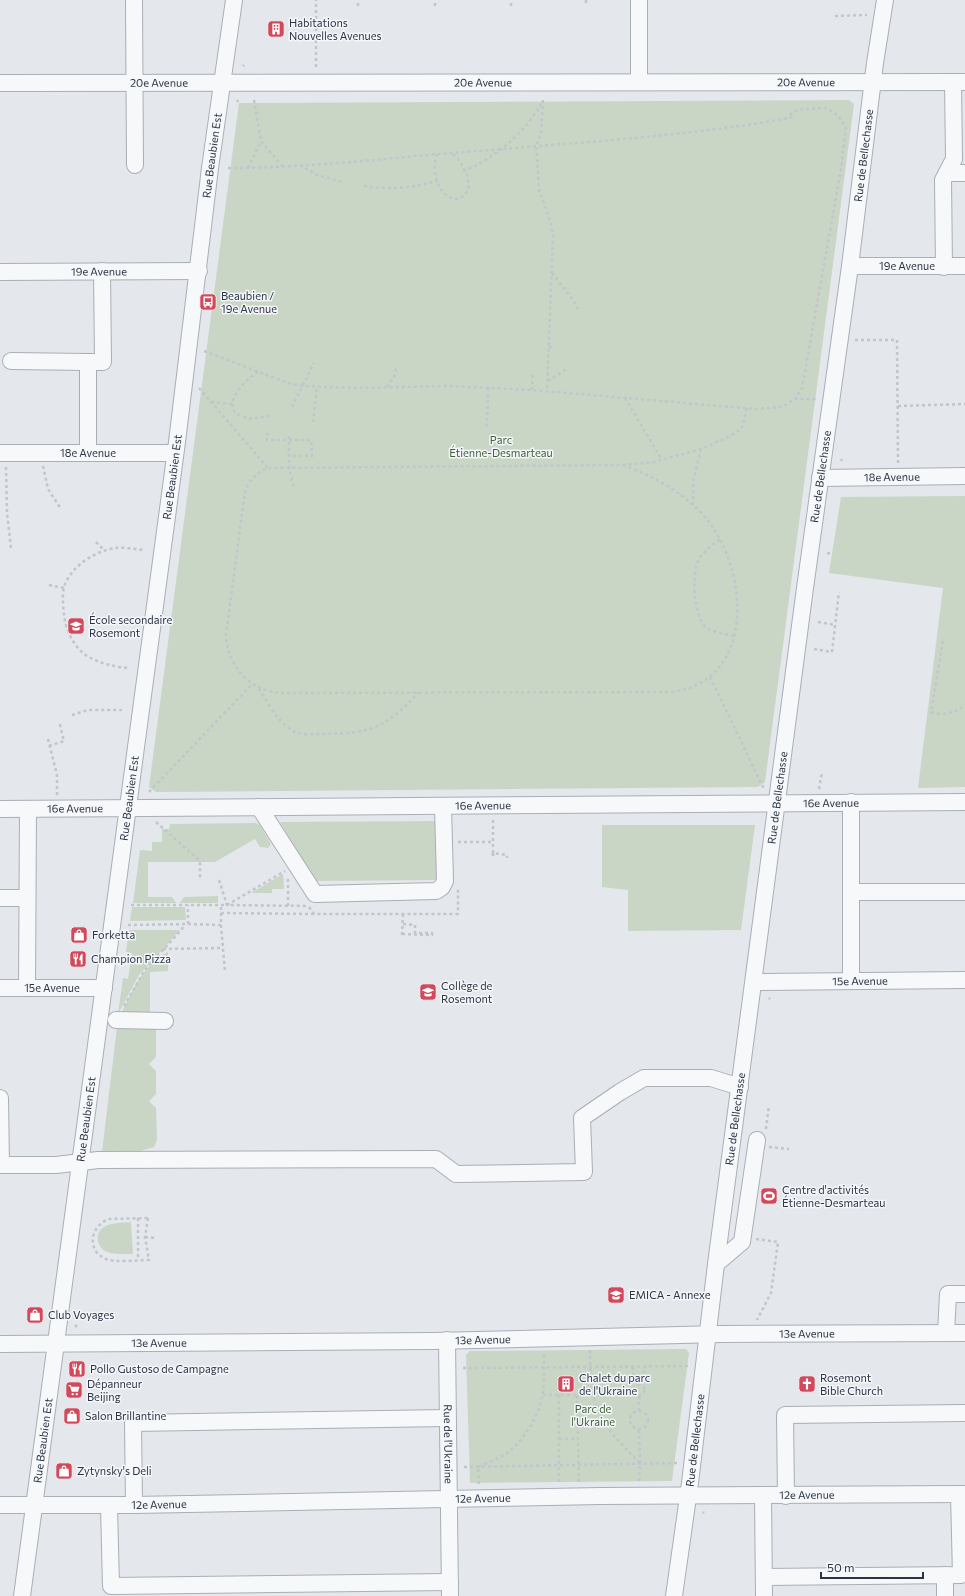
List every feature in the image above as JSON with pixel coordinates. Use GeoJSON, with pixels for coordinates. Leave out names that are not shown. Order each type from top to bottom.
{"type":"FeatureCollection","features":[{"type":"Feature","properties":{"kind":"street"},"geometry":{"type":"LineString","coordinates":[[134,0],[135,164]]}},
{"type":"Feature","properties":{"kind":"street","name":"Rue Beaubien Est"},"geometry":{"type":"LineString","coordinates":[[22,1596],[199,271],[210,168],[224,83],[234,0]]}},
{"type":"Feature","properties":{"kind":"street"},"geometry":{"type":"LineString","coordinates":[[638,0],[639,81]]}},
{"type":"Feature","properties":{"kind":"street","name":"Rue de Bellechasse"},"geometry":{"type":"LineString","coordinates":[[674,1596],[709,1335],[716,1264],[820,478],[850,266],[872,82],[885,0]]}},
{"type":"Feature","properties":{"kind":"street","name":"20e Avenue"},"geometry":{"type":"LineString","coordinates":[[0,83],[639,81],[959,82]]}},
{"type":"Feature","properties":{"kind":"street"},"geometry":{"type":"LineString","coordinates":[[944,267],[943,180],[954,159],[959,82]]}},
{"type":"Feature","properties":{"kind":"street"},"geometry":{"type":"LineString","coordinates":[[947,173],[965,173]]}},
{"type":"Feature","properties":{"kind":"street","name":"19e Avenue"},"geometry":{"type":"LineString","coordinates":[[850,266],[965,266]]}},
{"type":"Feature","properties":{"kind":"street","name":"19e Avenue"},"geometry":{"type":"LineString","coordinates":[[0,272],[199,271]]}},
{"type":"Feature","properties":{"kind":"street"},"geometry":{"type":"LineString","coordinates":[[11,361],[104,362],[102,272]]}},
{"type":"Feature","properties":{"kind":"street"},"geometry":{"type":"LineString","coordinates":[[88,362],[88,452]]}},
{"type":"Feature","properties":{"kind":"street","name":"18e Avenue"},"geometry":{"type":"LineString","coordinates":[[3,459],[88,452],[175,452]]}},
{"type":"Feature","properties":{"kind":"street","name":"18e Avenue"},"geometry":{"type":"LineString","coordinates":[[820,478],[965,476]]}},
{"type":"Feature","properties":{"kind":"street"},"geometry":{"type":"LineString","coordinates":[[851,802],[851,981]]}},
{"type":"Feature","properties":{"kind":"street","name":"16e Avenue"},"geometry":{"type":"LineString","coordinates":[[0,810],[965,802]]}},
{"type":"Feature","properties":{"kind":"street"},"geometry":{"type":"LineString","coordinates":[[259,807],[315,894],[436,891],[442,887],[445,881],[443,806]]}},
{"type":"Feature","properties":{"kind":"street"},"geometry":{"type":"LineString","coordinates":[[27,988],[26,898],[28,809]]}},
{"type":"Feature","properties":{"kind":"street"},"geometry":{"type":"LineString","coordinates":[[851,892],[965,892]]}},
{"type":"Feature","properties":{"kind":"street"},"geometry":{"type":"LineString","coordinates":[[0,898],[26,898]]}},
{"type":"Feature","properties":{"kind":"street","name":"15e Avenue"},"geometry":{"type":"LineString","coordinates":[[754,982],[965,980]]}},
{"type":"Feature","properties":{"kind":"street","name":"15e Avenue"},"geometry":{"type":"LineString","coordinates":[[0,988],[104,988]]}},
{"type":"Feature","properties":{"kind":"street"},"geometry":{"type":"LineString","coordinates":[[119,1015],[165,1021]]}},
{"type":"Feature","properties":{"kind":"street"},"geometry":{"type":"LineString","coordinates":[[0,1098],[1,1165],[56,1165],[98,1160],[436,1159],[456,1174],[584,1172],[582,1118],[620,1092],[644,1078],[711,1078],[740,1087]]}},
{"type":"Feature","properties":{"kind":"street"},"geometry":{"type":"LineString","coordinates":[[716,1264],[742,1242],[761,1143]]}},
{"type":"Feature","properties":{"kind":"street"},"geometry":{"type":"LineString","coordinates":[[946,1333],[948,1294],[965,1294]]}},
{"type":"Feature","properties":{"kind":"street","name":"13e Avenue"},"geometry":{"type":"LineString","coordinates":[[0,1344],[965,1333]]}},
{"type":"Feature","properties":{"kind":"street","name":"Rue de l'Ukraine"},"geometry":{"type":"LineString","coordinates":[[447,1340],[450,1589]]}},
{"type":"Feature","properties":{"kind":"street"},"geometry":{"type":"LineString","coordinates":[[786,1496],[785,1415],[965,1413]]}},
{"type":"Feature","properties":{"kind":"street"},"geometry":{"type":"LineString","coordinates":[[134,1505],[133,1424],[448,1418]]}},
{"type":"Feature","properties":{"kind":"street"},"geometry":{"type":"LineString","coordinates":[[764,1577],[961,1575],[962,1494]]}},
{"type":"Feature","properties":{"kind":"street","name":"12e Avenue"},"geometry":{"type":"LineString","coordinates":[[0,1505],[109,1506],[448,1498],[962,1494]]}},
{"type":"Feature","properties":{"kind":"street"},"geometry":{"type":"LineString","coordinates":[[762,1496],[764,1596]]}},
{"type":"Feature","properties":{"kind":"street"},"geometry":{"type":"LineString","coordinates":[[109,1506],[111,1586],[450,1589]]}},
{"type":"Feature","properties":{"kind":"street"},"geometry":{"type":"LineString","coordinates":[[945,1576],[945,1596]]}},
{"type":"Feature","properties":{"kind":"path"},"geometry":{"type":"LineString","coordinates":[[316,0],[316,67]]}},
{"type":"Feature","properties":{"kind":"path"},"geometry":{"type":"LineString","coordinates":[[358,0],[358,6]]}},
{"type":"Feature","properties":{"kind":"path"},"geometry":{"type":"LineString","coordinates":[[435,0],[435,6]]}},
{"type":"Feature","properties":{"kind":"path"},"geometry":{"type":"LineString","coordinates":[[510,6],[511,0]]}},
{"type":"Feature","properties":{"kind":"path"},"geometry":{"type":"LineString","coordinates":[[586,0],[586,6]]}},
{"type":"Feature","properties":{"kind":"path"},"geometry":{"type":"LineString","coordinates":[[835,16],[867,15]]}},
{"type":"Feature","properties":{"kind":"path"},"geometry":{"type":"LineString","coordinates":[[254,100],[261,141],[282,166]]}},
{"type":"Feature","properties":{"kind":"path"},"geometry":{"type":"LineString","coordinates":[[464,170],[499,149],[526,125],[543,100],[541,134],[536,146],[539,189],[553,231],[547,391]]}},
{"type":"Feature","properties":{"kind":"path"},"geometry":{"type":"LineString","coordinates":[[204,351],[259,372],[302,386],[387,388],[449,386],[547,391],[747,408],[774,408],[782,406],[795,399],[800,394],[802,388],[841,169],[846,127],[838,116],[827,108],[803,109],[795,111],[784,119]]}},
{"type":"Feature","properties":{"kind":"path"},"geometry":{"type":"LineString","coordinates":[[228,168],[300,165],[536,146],[738,127],[795,117]]}},
{"type":"Feature","properties":{"kind":"path"},"geometry":{"type":"LineString","coordinates":[[248,168],[261,141]]}},
{"type":"Feature","properties":{"kind":"path"},"geometry":{"type":"LineString","coordinates":[[437,154],[434,168],[438,181],[448,196],[458,199],[465,194],[468,189],[464,170],[457,158],[452,153]]}},
{"type":"Feature","properties":{"kind":"path"},"geometry":{"type":"LineString","coordinates":[[300,165],[317,174],[342,182]]}},
{"type":"Feature","properties":{"kind":"path"},"geometry":{"type":"LineString","coordinates":[[364,186],[385,188],[408,187],[438,181]]}},
{"type":"Feature","properties":{"kind":"path"},"geometry":{"type":"LineString","coordinates":[[552,272],[576,304],[579,312]]}},
{"type":"Feature","properties":{"kind":"path"},"geometry":{"type":"LineString","coordinates":[[855,340],[897,340],[898,460]]}},
{"type":"Feature","properties":{"kind":"path"},"geometry":{"type":"LineString","coordinates":[[549,347],[554,348]]}},
{"type":"Feature","properties":{"kind":"path"},"geometry":{"type":"LineString","coordinates":[[292,407],[314,363]]}},
{"type":"Feature","properties":{"kind":"path"},"geometry":{"type":"LineString","coordinates":[[387,388],[395,375],[396,366]]}},
{"type":"Feature","properties":{"kind":"path"},"geometry":{"type":"LineString","coordinates":[[548,381],[568,368]]}},
{"type":"Feature","properties":{"kind":"path"},"geometry":{"type":"LineString","coordinates":[[259,372],[248,378],[239,388],[233,404],[236,411],[246,418],[269,416]]}},
{"type":"Feature","properties":{"kind":"path"},"geometry":{"type":"LineString","coordinates":[[532,390],[533,374]]}},
{"type":"Feature","properties":{"kind":"path"},"geometry":{"type":"LineString","coordinates":[[313,422],[317,387]]}},
{"type":"Feature","properties":{"kind":"path"},"geometry":{"type":"LineString","coordinates":[[199,388],[268,468]]}},
{"type":"Feature","properties":{"kind":"path"},"geometry":{"type":"LineString","coordinates":[[487,427],[488,388]]}},
{"type":"Feature","properties":{"kind":"path"},"geometry":{"type":"LineString","coordinates":[[625,398],[662,460]]}},
{"type":"Feature","properties":{"kind":"path"},"geometry":{"type":"LineString","coordinates":[[795,399],[816,399]]}},
{"type":"Feature","properties":{"kind":"path"},"geometry":{"type":"LineString","coordinates":[[211,402],[233,404]]}},
{"type":"Feature","properties":{"kind":"path"},"geometry":{"type":"LineString","coordinates":[[897,406],[965,404]]}},
{"type":"Feature","properties":{"kind":"path"},"geometry":{"type":"LineString","coordinates":[[623,465],[645,473],[669,487],[693,505],[708,521],[720,540],[730,562],[735,581],[737,608],[734,636],[727,657],[710,677],[697,685],[672,692],[273,693],[252,684],[239,671],[232,660],[226,644],[226,635],[245,491],[254,476],[268,468],[623,465],[662,460],[701,449],[740,430],[743,425],[747,408]]}},
{"type":"Feature","properties":{"kind":"path"},"geometry":{"type":"LineString","coordinates":[[269,434],[267,434],[268,440],[311,440],[312,456],[289,456]]}},
{"type":"Feature","properties":{"kind":"path"},"geometry":{"type":"LineString","coordinates":[[289,436],[289,468],[294,489]]}},
{"type":"Feature","properties":{"kind":"path"},"geometry":{"type":"LineString","coordinates":[[693,505],[693,483],[701,449]]}},
{"type":"Feature","properties":{"kind":"path"},"geometry":{"type":"LineString","coordinates":[[3,459],[11,548]]}},
{"type":"Feature","properties":{"kind":"path"},"geometry":{"type":"LineString","coordinates":[[43,465],[48,489],[61,509]]}},
{"type":"Feature","properties":{"kind":"path"},"geometry":{"type":"LineString","coordinates":[[720,540],[707,548],[697,564],[695,578],[696,606],[699,618],[706,627],[715,632],[734,636]]}},
{"type":"Feature","properties":{"kind":"path"},"geometry":{"type":"LineString","coordinates":[[96,542],[104,550]]}},
{"type":"Feature","properties":{"kind":"path"},"geometry":{"type":"LineString","coordinates":[[127,668],[102,664],[84,653],[71,638],[64,620],[64,588],[79,566],[89,558],[104,550],[117,548],[143,550]]}},
{"type":"Feature","properties":{"kind":"path"},"geometry":{"type":"LineString","coordinates":[[827,554],[832,554]]}},
{"type":"Feature","properties":{"kind":"path"},"geometry":{"type":"LineString","coordinates":[[49,585],[64,588]]}},
{"type":"Feature","properties":{"kind":"path"},"geometry":{"type":"LineString","coordinates":[[814,649],[832,652],[839,592]]}},
{"type":"Feature","properties":{"kind":"path"},"geometry":{"type":"LineString","coordinates":[[818,622],[835,625]]}},
{"type":"Feature","properties":{"kind":"path"},"geometry":{"type":"LineString","coordinates":[[943,641],[931,712],[937,714],[952,712],[965,705]]}},
{"type":"Feature","properties":{"kind":"path"},"geometry":{"type":"LineString","coordinates":[[710,677],[762,788]]}},
{"type":"Feature","properties":{"kind":"path"},"geometry":{"type":"LineString","coordinates":[[149,792],[252,684]]}},
{"type":"Feature","properties":{"kind":"path"},"geometry":{"type":"LineString","coordinates":[[259,688],[278,716],[292,730],[303,734],[352,734],[376,728],[381,726],[419,692]]}},
{"type":"Feature","properties":{"kind":"path"},"geometry":{"type":"LineString","coordinates":[[72,715],[88,710],[122,710]]}},
{"type":"Feature","properties":{"kind":"path"},"geometry":{"type":"LineString","coordinates":[[49,746],[64,741],[60,725],[59,728]]}},
{"type":"Feature","properties":{"kind":"path"},"geometry":{"type":"LineString","coordinates":[[48,739],[57,775],[57,797]]}},
{"type":"Feature","properties":{"kind":"path"},"geometry":{"type":"LineString","coordinates":[[819,789],[822,772]]}},
{"type":"Feature","properties":{"kind":"path"},"geometry":{"type":"LineString","coordinates":[[493,819],[493,858]]}},
{"type":"Feature","properties":{"kind":"path"},"geometry":{"type":"LineString","coordinates":[[155,822],[200,862],[200,880]]}},
{"type":"Feature","properties":{"kind":"path"},"geometry":{"type":"LineString","coordinates":[[457,842],[493,842]]}},
{"type":"Feature","properties":{"kind":"path"},"geometry":{"type":"LineString","coordinates":[[493,854],[506,855],[507,858]]}},
{"type":"Feature","properties":{"kind":"path"},"geometry":{"type":"LineString","coordinates":[[288,869],[288,906]]}},
{"type":"Feature","properties":{"kind":"path"},"geometry":{"type":"LineString","coordinates":[[227,905],[281,873]]}},
{"type":"Feature","properties":{"kind":"path"},"geometry":{"type":"LineString","coordinates":[[219,880],[227,905]]}},
{"type":"Feature","properties":{"kind":"path"},"geometry":{"type":"LineString","coordinates":[[131,905],[304,906]]}},
{"type":"Feature","properties":{"kind":"path"},"geometry":{"type":"LineString","coordinates":[[188,905],[188,924]]}},
{"type":"Feature","properties":{"kind":"path"},"geometry":{"type":"LineString","coordinates":[[221,905],[225,972]]}},
{"type":"Feature","properties":{"kind":"path"},"geometry":{"type":"LineString","coordinates":[[221,913],[314,914]]}},
{"type":"Feature","properties":{"kind":"path"},"geometry":{"type":"LineString","coordinates":[[402,924],[415,925],[415,933],[432,933],[432,935],[402,935],[402,924],[403,914]]}},
{"type":"Feature","properties":{"kind":"path"},"geometry":{"type":"LineString","coordinates":[[128,925],[221,925]]}},
{"type":"Feature","properties":{"kind":"path"},"geometry":{"type":"LineString","coordinates":[[119,1015],[138,980],[184,925]]}},
{"type":"Feature","properties":{"kind":"path"},"geometry":{"type":"LineString","coordinates":[[163,950],[223,948]]}},
{"type":"Feature","properties":{"kind":"path"},"geometry":{"type":"LineString","coordinates":[[761,1143],[789,1150]]}},
{"type":"Feature","properties":{"kind":"path"},"geometry":{"type":"LineString","coordinates":[[138,1218],[138,1260]]}},
{"type":"Feature","properties":{"kind":"path"},"geometry":{"type":"LineString","coordinates":[[148,1218],[145,1237],[149,1260],[107,1260],[97,1252],[93,1240],[95,1230],[103,1222],[109,1219],[148,1218]]}},
{"type":"Feature","properties":{"kind":"path"},"geometry":{"type":"LineString","coordinates":[[145,1237],[155,1238]]}},
{"type":"Feature","properties":{"kind":"path"},"geometry":{"type":"LineString","coordinates":[[750,1238],[778,1242],[771,1293],[757,1321]]}},
{"type":"Feature","properties":{"kind":"path"},"geometry":{"type":"LineString","coordinates":[[87,1240],[93,1240]]}},
{"type":"Feature","properties":{"kind":"path"},"geometry":{"type":"LineString","coordinates":[[478,1467],[504,1455],[517,1445],[531,1427],[541,1408],[543,1395],[544,1349]]}},
{"type":"Feature","properties":{"kind":"path"},"geometry":{"type":"LineString","coordinates":[[590,1349],[592,1395],[606,1427],[640,1463]]}},
{"type":"Feature","properties":{"kind":"path"},"geometry":{"type":"LineString","coordinates":[[638,1376],[644,1372],[644,1366]]}},
{"type":"Feature","properties":{"kind":"path"},"geometry":{"type":"LineString","coordinates":[[463,1368],[690,1366]]}},
{"type":"Feature","properties":{"kind":"path"},"geometry":{"type":"LineString","coordinates":[[633,1367],[633,1374],[638,1376]]}},
{"type":"Feature","properties":{"kind":"path"},"geometry":{"type":"LineString","coordinates":[[638,1376],[639,1384],[642,1385],[645,1390],[644,1393],[639,1396]]}},
{"type":"Feature","properties":{"kind":"path"},"geometry":{"type":"LineString","coordinates":[[639,1384],[634,1389],[634,1393],[639,1396]]}},
{"type":"Feature","properties":{"kind":"path"},"geometry":{"type":"LineString","coordinates":[[543,1395],[592,1395]]}},
{"type":"Feature","properties":{"kind":"path"},"geometry":{"type":"LineString","coordinates":[[558,1395],[559,1484]]}},
{"type":"Feature","properties":{"kind":"path"},"geometry":{"type":"LineString","coordinates":[[577,1395],[578,1484]]}},
{"type":"Feature","properties":{"kind":"path"},"geometry":{"type":"LineString","coordinates":[[639,1396],[639,1411]]}},
{"type":"Feature","properties":{"kind":"path"},"geometry":{"type":"LineString","coordinates":[[639,1411],[646,1414],[648,1420],[645,1428],[639,1430],[633,1428],[630,1419],[632,1414],[639,1411]]}},
{"type":"Feature","properties":{"kind":"path"},"geometry":{"type":"LineString","coordinates":[[639,1430],[639,1483]]}},
{"type":"Feature","properties":{"kind":"path"},"geometry":{"type":"LineString","coordinates":[[559,1439],[578,1439]]}},
{"type":"Feature","properties":{"kind":"path"},"geometry":{"type":"LineString","coordinates":[[464,1467],[677,1463]]}},
{"type":"Feature","properties":{"kind":"path"},"geometry":{"type":"LineString","coordinates":[[478,1467],[479,1485]]}},
{"type":"Feature","properties":{"kind":"green space","name":"Parc Étienne-Desmarteau"},"geometry":{"type":"Polygon","coordinates":[[[849,100],[854,104],[765,782],[758,787],[156,792],[149,787],[239,103],[849,100]]]}},
{"type":"Feature","properties":{"kind":"green space"},"geometry":{"type":"Polygon","coordinates":[[[965,496],[965,787],[918,788],[943,588],[829,573],[841,497],[965,496]]]}},
{"type":"Feature","properties":{"kind":"green space"},"geometry":{"type":"Polygon","coordinates":[[[439,821],[441,875],[435,880],[315,881],[280,822],[439,821]]]}},
{"type":"Feature","properties":{"kind":"green space"},"geometry":{"type":"Polygon","coordinates":[[[255,823],[260,825],[271,844],[268,848],[260,847],[255,839],[215,862],[148,862],[148,897],[172,897],[176,903],[133,903],[140,850],[152,851],[152,842],[162,842],[162,829],[169,829],[170,824],[255,823]]]}},
{"type":"Feature","properties":{"kind":"green space"},"geometry":{"type":"Polygon","coordinates":[[[602,825],[755,825],[741,930],[628,931],[628,890],[602,887],[602,825]]]}},
{"type":"Feature","properties":{"kind":"green space"},"geometry":{"type":"Polygon","coordinates":[[[283,874],[284,889],[272,889],[272,893],[251,893],[283,874]]]}},
{"type":"Feature","properties":{"kind":"green space"},"geometry":{"type":"Polygon","coordinates":[[[218,896],[218,903],[180,903],[184,897],[218,896]]]}},
{"type":"Feature","properties":{"kind":"green space"},"geometry":{"type":"Polygon","coordinates":[[[132,907],[185,907],[186,920],[130,921],[132,907]]]}},
{"type":"Feature","properties":{"kind":"green space"},"geometry":{"type":"Polygon","coordinates":[[[129,930],[180,930],[139,975],[118,1014],[123,978],[128,979],[132,953],[126,952],[129,930]]]}},
{"type":"Feature","properties":{"kind":"green space"},"geometry":{"type":"Polygon","coordinates":[[[168,952],[168,971],[150,972],[150,1017],[120,1017],[133,989],[145,971],[159,957],[168,952]]]}},
{"type":"Feature","properties":{"kind":"green space"},"geometry":{"type":"Polygon","coordinates":[[[156,1025],[156,1057],[149,1064],[156,1071],[156,1094],[149,1101],[156,1108],[157,1140],[154,1147],[137,1152],[102,1152],[117,1027],[156,1025]]]}},
{"type":"Feature","properties":{"kind":"green space"},"geometry":{"type":"Polygon","coordinates":[[[131,1222],[133,1254],[111,1253],[101,1248],[98,1241],[100,1230],[114,1223],[131,1222]]]}},
{"type":"Feature","properties":{"kind":"green space","name":"Parc de l'Ukraine"},"geometry":{"type":"Polygon","coordinates":[[[686,1349],[689,1353],[672,1481],[470,1483],[466,1355],[470,1351],[686,1349]]]}},
{"type":"Feature","properties":{"kind":"place","name":"Habitations Nouvelles Avenues"},"geometry":{"type":"Point","coordinates":[276,29]}},
{"type":"Feature","properties":{"kind":"place","name":"Beaubien / 19e Avenue"},"geometry":{"type":"Point","coordinates":[208,302]}},
{"type":"Feature","properties":{"kind":"place","name":"École secondaire Rosemont"},"geometry":{"type":"Point","coordinates":[76,626]}},
{"type":"Feature","properties":{"kind":"place","name":"Forketta"},"geometry":{"type":"Point","coordinates":[79,935]}},
{"type":"Feature","properties":{"kind":"place","name":"Champion Pizza"},"geometry":{"type":"Point","coordinates":[78,959]}},
{"type":"Feature","properties":{"kind":"place","name":"Collège de Rosemont"},"geometry":{"type":"Point","coordinates":[428,992]}},
{"type":"Feature","properties":{"kind":"place","name":"Centre d'activités Étienne-Desmarteau"},"geometry":{"type":"Point","coordinates":[769,1196]}},
{"type":"Feature","properties":{"kind":"place","name":"EMICA - Annexe"},"geometry":{"type":"Point","coordinates":[616,1295]}},
{"type":"Feature","properties":{"kind":"place","name":"Club Voyages"},"geometry":{"type":"Point","coordinates":[35,1315]}},
{"type":"Feature","properties":{"kind":"place","name":"Pollo Gustoso de Campagne"},"geometry":{"type":"Point","coordinates":[77,1369]}},
{"type":"Feature","properties":{"kind":"place","name":"Chalet du parc de l'Ukraine"},"geometry":{"type":"Point","coordinates":[566,1384]}},
{"type":"Feature","properties":{"kind":"place","name":"Rosemont Bible Church"},"geometry":{"type":"Point","coordinates":[807,1384]}},
{"type":"Feature","properties":{"kind":"place","name":"Dépanneur Beijing"},"geometry":{"type":"Point","coordinates":[74,1390]}},
{"type":"Feature","properties":{"kind":"place","name":"Salon Brillantine"},"geometry":{"type":"Point","coordinates":[72,1416]}},
{"type":"Feature","properties":{"kind":"place","name":"Zytynsky's Deli"},"geometry":{"type":"Point","coordinates":[64,1471]}}]}
